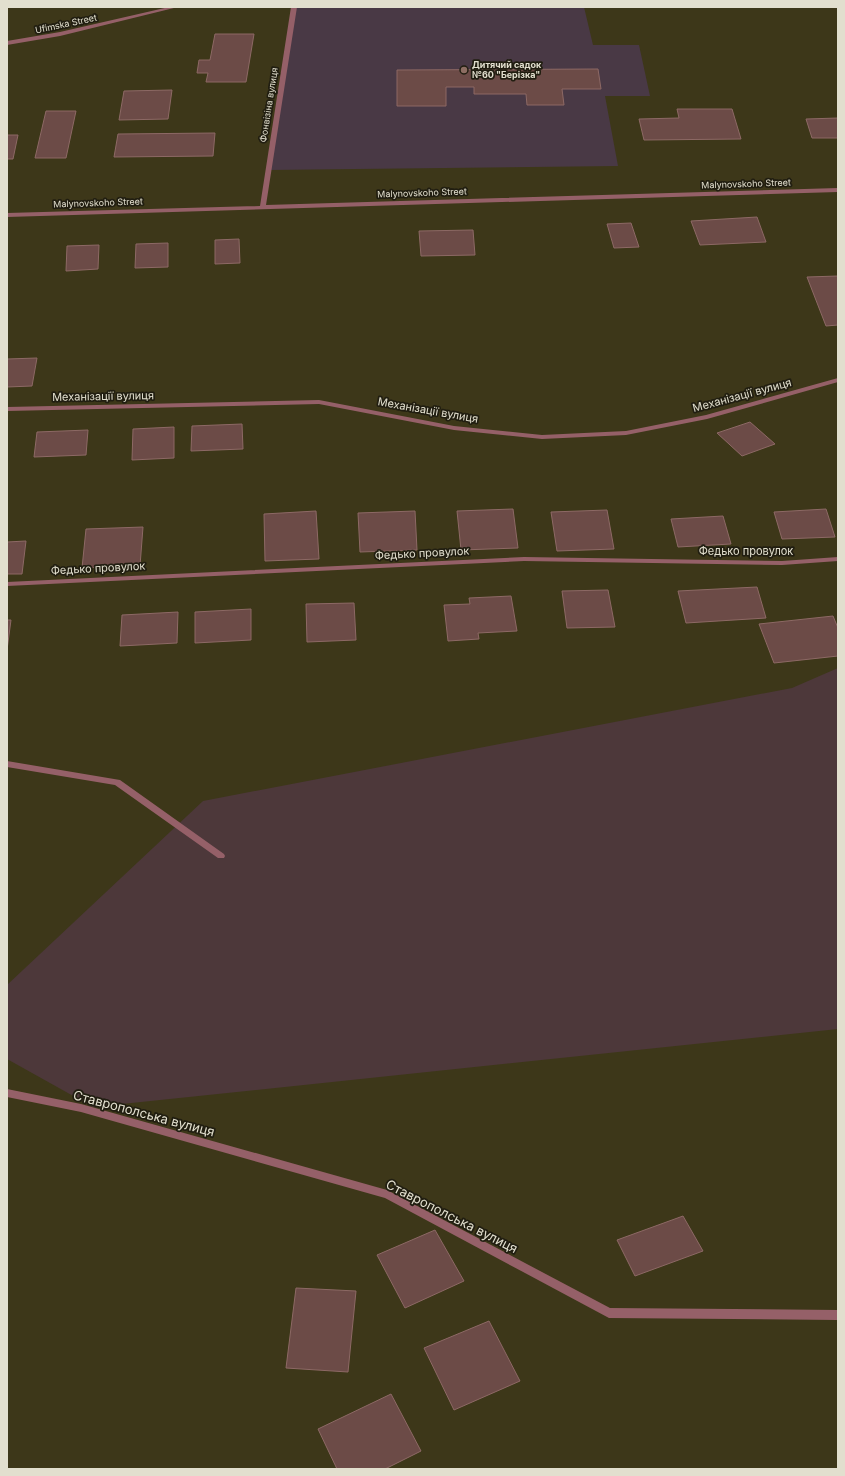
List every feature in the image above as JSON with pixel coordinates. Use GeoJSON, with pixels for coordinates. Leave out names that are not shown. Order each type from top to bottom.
{"type":"FeatureCollection","features":[{"type":"Feature","properties":{"kind":"street","name":"Ufimska Street"},"geometry":{"type":"LineString","coordinates":[[7,43],[60,34],[175,7]]}},
{"type":"Feature","properties":{"kind":"street","name":"Фонвізіна вулиця"},"geometry":{"type":"LineString","coordinates":[[263,206],[294,7]]}},
{"type":"Feature","properties":{"kind":"street","name":"Malynovskoho Street"},"geometry":{"type":"LineString","coordinates":[[7,215],[263,206],[838,190]]}},
{"type":"Feature","properties":{"kind":"street","name":"Механізації вулиця"},"geometry":{"type":"LineString","coordinates":[[7,410],[319,402],[454,428],[542,437],[626,433],[707,417],[838,380]]}},
{"type":"Feature","properties":{"kind":"street","name":"Федько провулок"},"geometry":{"type":"LineString","coordinates":[[7,584],[524,559],[782,563],[838,559]]}},
{"type":"Feature","properties":{"kind":"street"},"geometry":{"type":"LineString","coordinates":[[7,764],[117,782],[221,856]]}},
{"type":"Feature","properties":{"kind":"street","name":"Ставрополська вулиця"},"geometry":{"type":"LineString","coordinates":[[7,1093],[81,1108],[387,1194],[609,1313],[838,1315]]}},
{"type":"Feature","properties":{"kind":"shaded area","name":"Дитячий садок №60 \"Берізка\""},"geometry":{"type":"Polygon","coordinates":[[[294,7],[584,7],[593,45],[639,45],[650,96],[605,96],[618,166],[268,170],[294,7]]]}},
{"type":"Feature","properties":{"kind":"shaded area"},"geometry":{"type":"Polygon","coordinates":[[[838,668],[838,1029],[93,1107],[7,1059],[7,985],[203,801],[792,688],[838,668]]]}},
{"type":"Feature","properties":{"kind":"building"},"geometry":{"type":"Polygon","coordinates":[[[215,34],[254,34],[246,82],[206,82],[208,73],[197,73],[199,60],[210,60],[215,34]]]}},
{"type":"Feature","properties":{"kind":"building"},"geometry":{"type":"Polygon","coordinates":[[[598,69],[601,89],[562,89],[564,105],[527,105],[526,94],[474,94],[474,87],[446,87],[446,106],[397,106],[397,70],[598,69]]]}},
{"type":"Feature","properties":{"kind":"building"},"geometry":{"type":"Polygon","coordinates":[[[172,90],[168,119],[119,120],[124,91],[172,90]]]}},
{"type":"Feature","properties":{"kind":"building"},"geometry":{"type":"Polygon","coordinates":[[[677,109],[732,109],[741,139],[644,140],[639,119],[679,118],[677,109]]]}},
{"type":"Feature","properties":{"kind":"building"},"geometry":{"type":"Polygon","coordinates":[[[46,111],[76,111],[66,158],[35,158],[46,111]]]}},
{"type":"Feature","properties":{"kind":"building"},"geometry":{"type":"Polygon","coordinates":[[[838,118],[838,138],[812,138],[806,119],[838,118]]]}},
{"type":"Feature","properties":{"kind":"building"},"geometry":{"type":"Polygon","coordinates":[[[215,133],[213,156],[114,157],[118,134],[215,133]]]}},
{"type":"Feature","properties":{"kind":"building"},"geometry":{"type":"Polygon","coordinates":[[[7,135],[18,135],[13,159],[7,159],[7,135]]]}},
{"type":"Feature","properties":{"kind":"building"},"geometry":{"type":"Polygon","coordinates":[[[757,217],[766,242],[700,245],[691,221],[757,217]]]}},
{"type":"Feature","properties":{"kind":"building"},"geometry":{"type":"Polygon","coordinates":[[[631,223],[639,247],[614,248],[607,224],[631,223]]]}},
{"type":"Feature","properties":{"kind":"building"},"geometry":{"type":"Polygon","coordinates":[[[473,230],[475,255],[421,256],[419,231],[473,230]]]}},
{"type":"Feature","properties":{"kind":"building"},"geometry":{"type":"Polygon","coordinates":[[[239,239],[240,263],[215,264],[215,240],[239,239]]]}},
{"type":"Feature","properties":{"kind":"building"},"geometry":{"type":"Polygon","coordinates":[[[168,243],[168,267],[135,268],[136,244],[168,243]]]}},
{"type":"Feature","properties":{"kind":"building"},"geometry":{"type":"Polygon","coordinates":[[[99,245],[98,269],[66,271],[67,246],[99,245]]]}},
{"type":"Feature","properties":{"kind":"building"},"geometry":{"type":"Polygon","coordinates":[[[838,276],[838,325],[826,326],[807,277],[838,276]]]}},
{"type":"Feature","properties":{"kind":"building"},"geometry":{"type":"Polygon","coordinates":[[[37,358],[32,386],[7,387],[7,359],[37,358]]]}},
{"type":"Feature","properties":{"kind":"building"},"geometry":{"type":"Polygon","coordinates":[[[750,422],[775,444],[742,456],[717,433],[750,422]]]}},
{"type":"Feature","properties":{"kind":"building"},"geometry":{"type":"Polygon","coordinates":[[[242,424],[243,449],[191,451],[192,426],[242,424]]]}},
{"type":"Feature","properties":{"kind":"building"},"geometry":{"type":"Polygon","coordinates":[[[174,427],[174,458],[132,460],[133,429],[174,427]]]}},
{"type":"Feature","properties":{"kind":"building"},"geometry":{"type":"Polygon","coordinates":[[[88,430],[86,455],[34,457],[37,432],[88,430]]]}},
{"type":"Feature","properties":{"kind":"building"},"geometry":{"type":"Polygon","coordinates":[[[513,509],[518,548],[461,550],[457,511],[513,509]]]}},
{"type":"Feature","properties":{"kind":"building"},"geometry":{"type":"Polygon","coordinates":[[[826,509],[835,537],[782,539],[774,512],[826,509]]]}},
{"type":"Feature","properties":{"kind":"building"},"geometry":{"type":"Polygon","coordinates":[[[607,510],[614,549],[557,551],[551,512],[607,510]]]}},
{"type":"Feature","properties":{"kind":"building"},"geometry":{"type":"Polygon","coordinates":[[[316,511],[319,559],[265,561],[264,514],[316,511]]]}},
{"type":"Feature","properties":{"kind":"building"},"geometry":{"type":"Polygon","coordinates":[[[415,511],[417,550],[360,552],[358,513],[415,511]]]}},
{"type":"Feature","properties":{"kind":"building"},"geometry":{"type":"Polygon","coordinates":[[[723,516],[731,544],[678,547],[671,519],[723,516]]]}},
{"type":"Feature","properties":{"kind":"building"},"geometry":{"type":"Polygon","coordinates":[[[143,527],[140,566],[82,568],[86,529],[143,527]]]}},
{"type":"Feature","properties":{"kind":"building"},"geometry":{"type":"Polygon","coordinates":[[[26,541],[22,574],[7,574],[7,542],[26,541]]]}},
{"type":"Feature","properties":{"kind":"building"},"geometry":{"type":"Polygon","coordinates":[[[757,587],[766,618],[686,623],[678,591],[757,587]]]}},
{"type":"Feature","properties":{"kind":"building"},"geometry":{"type":"Polygon","coordinates":[[[608,590],[615,627],[567,628],[562,591],[608,590]]]}},
{"type":"Feature","properties":{"kind":"building"},"geometry":{"type":"Polygon","coordinates":[[[511,596],[517,631],[478,633],[479,639],[448,641],[444,605],[470,604],[469,598],[511,596]]]}},
{"type":"Feature","properties":{"kind":"building"},"geometry":{"type":"Polygon","coordinates":[[[354,603],[356,640],[307,642],[306,604],[354,603]]]}},
{"type":"Feature","properties":{"kind":"building"},"geometry":{"type":"Polygon","coordinates":[[[251,609],[251,640],[195,643],[195,612],[251,609]]]}},
{"type":"Feature","properties":{"kind":"building"},"geometry":{"type":"Polygon","coordinates":[[[178,612],[177,643],[120,646],[122,615],[178,612]]]}},
{"type":"Feature","properties":{"kind":"building"},"geometry":{"type":"Polygon","coordinates":[[[833,616],[838,628],[838,656],[774,663],[759,624],[833,616]]]}},
{"type":"Feature","properties":{"kind":"building"},"geometry":{"type":"Polygon","coordinates":[[[7,620],[11,620],[7,650],[7,620]]]}},
{"type":"Feature","properties":{"kind":"building"},"geometry":{"type":"Polygon","coordinates":[[[683,1216],[703,1251],[635,1276],[617,1240],[683,1216]]]}},
{"type":"Feature","properties":{"kind":"building"},"geometry":{"type":"Polygon","coordinates":[[[435,1230],[464,1281],[405,1308],[377,1255],[435,1230]]]}},
{"type":"Feature","properties":{"kind":"building"},"geometry":{"type":"Polygon","coordinates":[[[296,1288],[356,1291],[348,1372],[286,1368],[296,1288]]]}},
{"type":"Feature","properties":{"kind":"building"},"geometry":{"type":"Polygon","coordinates":[[[489,1321],[520,1381],[454,1410],[424,1348],[489,1321]]]}},
{"type":"Feature","properties":{"kind":"building"},"geometry":{"type":"Polygon","coordinates":[[[391,1394],[421,1451],[385,1469],[337,1469],[318,1429],[391,1394]]]}},
{"type":"Feature","properties":{"kind":"place","name":"Дитячий садок №60 \"Берізка\""},"geometry":{"type":"Point","coordinates":[464,70]}}]}
